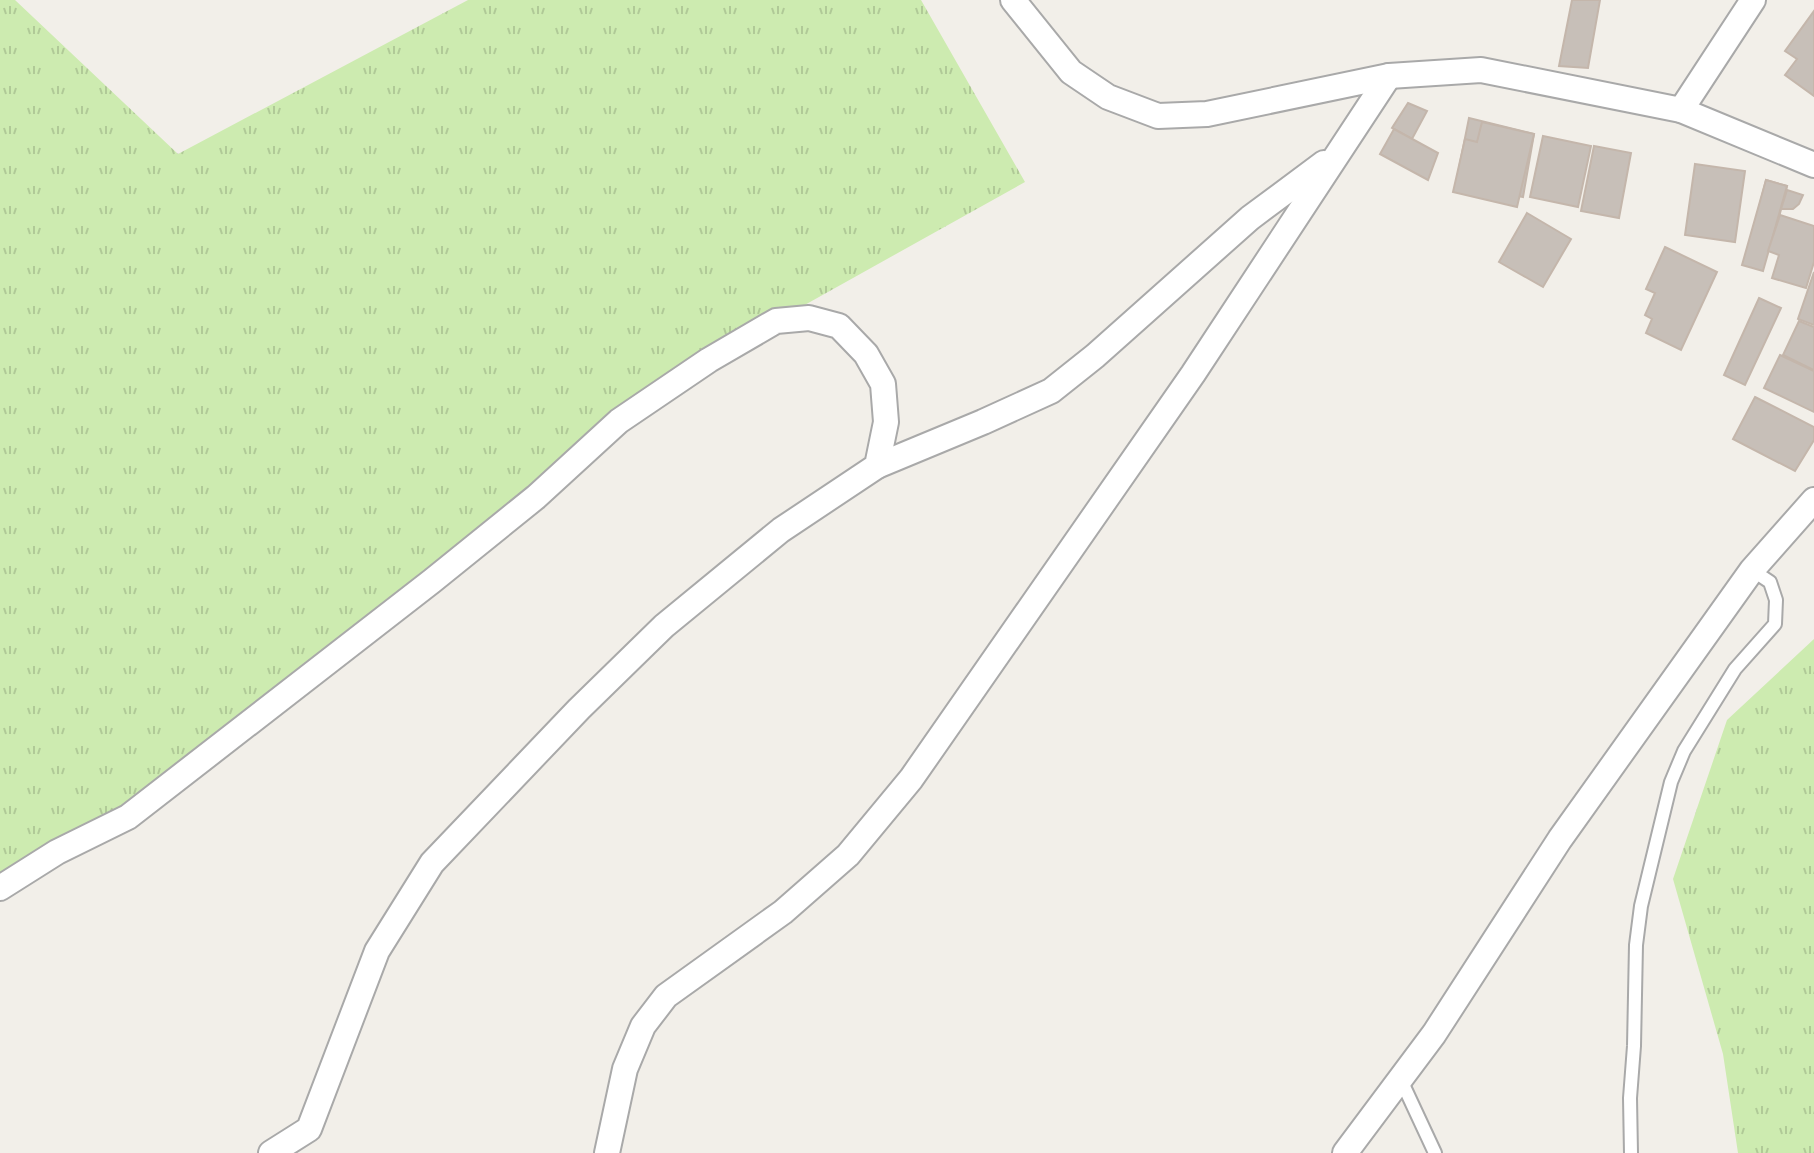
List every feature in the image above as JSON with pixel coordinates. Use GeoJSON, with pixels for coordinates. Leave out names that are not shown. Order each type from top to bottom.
{"type":"FeatureCollection","features":[{"type":"Feature","properties":{"kind":"street"},"geometry":{"type":"LineString","coordinates":[[1013,0],[1071,72],[1108,97],[1158,116],[1207,114],[1389,76],[1481,70],[1681,110],[1814,165]]}},
{"type":"Feature","properties":{"kind":"street"},"geometry":{"type":"LineString","coordinates":[[1681,110],[1753,0]]}},
{"type":"Feature","properties":{"kind":"street"},"geometry":{"type":"LineString","coordinates":[[607,1153],[625,1069],[643,1026],[666,996],[783,912],[848,855],[911,779],[1193,374],[1389,76]]}},
{"type":"Feature","properties":{"kind":"street"},"geometry":{"type":"LineString","coordinates":[[271,1153],[309,1129],[377,951],[432,863],[579,709],[664,626],[781,530],[877,466],[1051,391],[1095,356],[1250,218],[1339,151]]}},
{"type":"Feature","properties":{"kind":"street"},"geometry":{"type":"LineString","coordinates":[[0,888],[57,852],[128,817],[536,497],[619,421],[709,360],[776,321],[809,318],[839,326],[866,354],[883,384],[886,422],[877,466]]}},
{"type":"Feature","properties":{"kind":"street"},"geometry":{"type":"LineString","coordinates":[[1345,1153],[1434,1034],[1560,839],[1752,570],[1814,500]]}},
{"type":"Feature","properties":{"kind":"lane"},"geometry":{"type":"LineString","coordinates":[[1631,1153],[1636,945],[1641,906],[1671,782],[1684,751],[1735,669],[1775,624],[1776,600],[1770,582],[1752,570]]}},
{"type":"Feature","properties":{"kind":"lane"},"geometry":{"type":"LineString","coordinates":[[1401,1080],[1435,1153]]}},
{"type":"Feature","properties":{"kind":"green space"},"geometry":{"type":"Polygon","coordinates":[[[0,0],[15,0],[178,154],[468,0],[921,0],[1025,182],[776,321],[619,420],[128,817],[0,889],[0,0]]]}},
{"type":"Feature","properties":{"kind":"green space"},"geometry":{"type":"Polygon","coordinates":[[[1814,639],[1814,1153],[1738,1153],[1723,1054],[1673,879],[1727,720],[1814,639]]]}},
{"type":"Feature","properties":{"kind":"building"},"geometry":{"type":"Polygon","coordinates":[[[1572,0],[1600,0],[1588,68],[1559,66],[1572,0]]]}},
{"type":"Feature","properties":{"kind":"building"},"geometry":{"type":"Polygon","coordinates":[[[1814,11],[1814,96],[1785,75],[1797,59],[1785,51],[1814,11]]]}},
{"type":"Feature","properties":{"kind":"building"},"geometry":{"type":"Polygon","coordinates":[[[1408,103],[1427,111],[1412,139],[1392,128],[1408,103]]]}},
{"type":"Feature","properties":{"kind":"building"},"geometry":{"type":"Polygon","coordinates":[[[1469,118],[1534,134],[1523,197],[1456,183],[1469,118]]]}},
{"type":"Feature","properties":{"kind":"building"},"geometry":{"type":"Polygon","coordinates":[[[1482,122],[1534,134],[1517,207],[1453,192],[1465,139],[1477,142],[1482,122]]]}},
{"type":"Feature","properties":{"kind":"building"},"geometry":{"type":"Polygon","coordinates":[[[1394,129],[1438,153],[1428,180],[1380,154],[1394,129]]]}},
{"type":"Feature","properties":{"kind":"building"},"geometry":{"type":"Polygon","coordinates":[[[1543,136],[1591,146],[1578,207],[1530,197],[1543,136]]]}},
{"type":"Feature","properties":{"kind":"building"},"geometry":{"type":"Polygon","coordinates":[[[1594,146],[1631,153],[1619,218],[1581,211],[1594,146]]]}},
{"type":"Feature","properties":{"kind":"building"},"geometry":{"type":"Polygon","coordinates":[[[1695,164],[1745,171],[1735,242],[1685,235],[1695,164]]]}},
{"type":"Feature","properties":{"kind":"building"},"geometry":{"type":"Polygon","coordinates":[[[1766,180],[1787,186],[1778,221],[1757,215],[1766,180]]]}},
{"type":"Feature","properties":{"kind":"building"},"geometry":{"type":"Polygon","coordinates":[[[1766,180],[1787,186],[1763,271],[1742,265],[1766,180]]]}},
{"type":"Feature","properties":{"kind":"building"},"geometry":{"type":"Polygon","coordinates":[[[1787,190],[1803,195],[1793,209],[1781,209],[1787,190]]]}},
{"type":"Feature","properties":{"kind":"building"},"geometry":{"type":"Polygon","coordinates":[[[1527,213],[1571,239],[1543,287],[1499,262],[1527,213]]]}},
{"type":"Feature","properties":{"kind":"building"},"geometry":{"type":"Polygon","coordinates":[[[1780,215],[1814,226],[1814,262],[1806,288],[1772,278],[1779,255],[1768,251],[1780,215]]]}},
{"type":"Feature","properties":{"kind":"building"},"geometry":{"type":"Polygon","coordinates":[[[1665,247],[1717,272],[1681,350],[1646,333],[1652,319],[1645,315],[1655,293],[1646,289],[1665,247]]]}},
{"type":"Feature","properties":{"kind":"building"},"geometry":{"type":"Polygon","coordinates":[[[1814,272],[1814,325],[1798,319],[1814,272]]]}},
{"type":"Feature","properties":{"kind":"building"},"geometry":{"type":"Polygon","coordinates":[[[1759,298],[1781,308],[1745,385],[1724,375],[1759,298]]]}},
{"type":"Feature","properties":{"kind":"building"},"geometry":{"type":"Polygon","coordinates":[[[1799,321],[1814,327],[1814,370],[1783,355],[1799,321]]]}},
{"type":"Feature","properties":{"kind":"building"},"geometry":{"type":"Polygon","coordinates":[[[1780,355],[1814,371],[1814,412],[1764,388],[1780,355]]]}},
{"type":"Feature","properties":{"kind":"building"},"geometry":{"type":"Polygon","coordinates":[[[1755,397],[1814,427],[1814,440],[1795,471],[1733,439],[1755,397]]]}}]}
